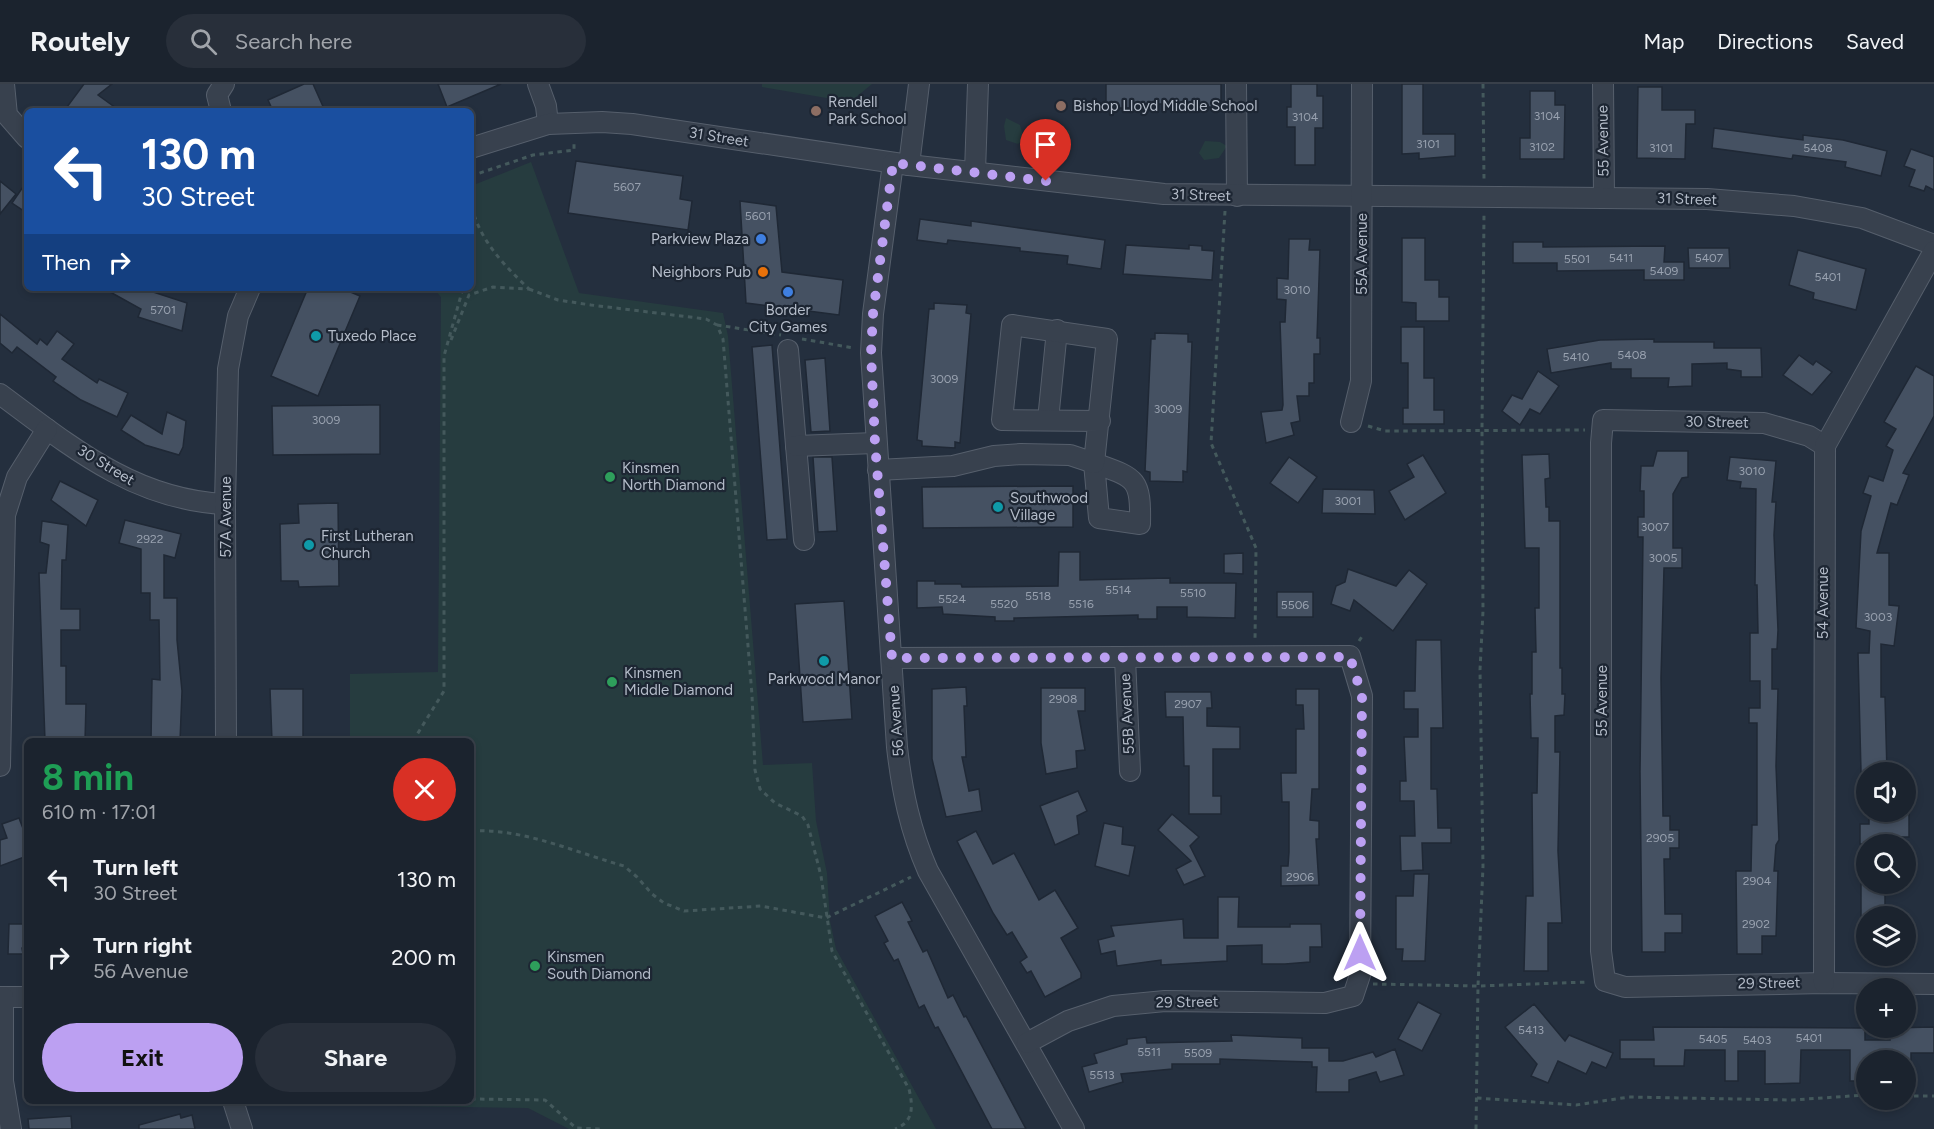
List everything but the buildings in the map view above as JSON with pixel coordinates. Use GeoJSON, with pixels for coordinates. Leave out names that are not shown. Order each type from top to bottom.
{"type":"FeatureCollection","features":[{"type":"Feature","properties":{"kind":"street"},"geometry":{"type":"LineString","coordinates":[[220,108],[217,95],[224,84]]}},
{"type":"Feature","properties":{"kind":"street"},"geometry":{"type":"LineString","coordinates":[[538,84],[546,106],[548,124]]}},
{"type":"Feature","properties":{"kind":"street","name":"56 Avenue"},"geometry":{"type":"LineString","coordinates":[[919,84],[901,164],[873,314],[871,353],[875,443],[897,747],[903,799],[913,836],[928,871],[1027,1042],[1074,1129]]}},
{"type":"Feature","properties":{"kind":"street"},"geometry":{"type":"LineString","coordinates":[[975,172],[978,84]]}},
{"type":"Feature","properties":{"kind":"street"},"geometry":{"type":"LineString","coordinates":[[1236,84],[1237,196]]}},
{"type":"Feature","properties":{"kind":"street","name":"55A Avenue"},"geometry":{"type":"LineString","coordinates":[[1351,422],[1361,381],[1362,84]]}},
{"type":"Feature","properties":{"kind":"street","name":"55 Avenue"},"geometry":{"type":"LineString","coordinates":[[1603,84],[1604,197]]}},
{"type":"Feature","properties":{"kind":"street"},"geometry":{"type":"LineString","coordinates":[[5,87],[7,115],[24,135]]}},
{"type":"Feature","properties":{"kind":"street","name":"31 Street"},"geometry":{"type":"LineString","coordinates":[[474,147],[548,124],[632,124],[901,164],[1164,194],[1604,197],[1707,199],[1794,206],[1862,218],[1934,245]]}},
{"type":"Feature","properties":{"kind":"street","name":"54 Avenue"},"geometry":{"type":"LineString","coordinates":[[1824,982],[1826,446],[1934,251]]}},
{"type":"Feature","properties":{"kind":"street","name":"57A Avenue"},"geometry":{"type":"LineString","coordinates":[[226,738],[225,504],[228,369],[243,291]]}},
{"type":"Feature","properties":{"kind":"street"},"geometry":{"type":"LineString","coordinates":[[878,470],[953,466],[994,456],[1021,454],[1070,455],[1094,463],[1100,422],[1107,339],[1012,325],[1002,420],[1100,422]]}},
{"type":"Feature","properties":{"kind":"street"},"geometry":{"type":"LineString","coordinates":[[1048,420],[1057,330]]}},
{"type":"Feature","properties":{"kind":"street"},"geometry":{"type":"LineString","coordinates":[[788,350],[804,540]]}},
{"type":"Feature","properties":{"kind":"street","name":"30 Street"},"geometry":{"type":"LineString","coordinates":[[0,394],[47,429],[118,475],[150,491],[199,503],[225,504]]}},
{"type":"Feature","properties":{"kind":"street","name":"55 Avenue"},"geometry":{"type":"LineString","coordinates":[[1603,420],[1601,443],[1601,951],[1605,981]]}},
{"type":"Feature","properties":{"kind":"street","name":"30 Street"},"geometry":{"type":"LineString","coordinates":[[1603,420],[1764,423],[1809,436],[1826,446]]}},
{"type":"Feature","properties":{"kind":"street"},"geometry":{"type":"LineString","coordinates":[[1,766],[5,515],[17,477],[47,429]]}},
{"type":"Feature","properties":{"kind":"street"},"geometry":{"type":"LineString","coordinates":[[796,446],[875,443]]}},
{"type":"Feature","properties":{"kind":"street"},"geometry":{"type":"LineString","coordinates":[[892,658],[1125,657]]}},
{"type":"Feature","properties":{"kind":"street","name":"29 Street"},"geometry":{"type":"LineString","coordinates":[[1027,1042],[1068,1021],[1113,1006],[1165,1001],[1325,1003],[1353,996],[1360,975],[1362,696],[1350,657],[1125,657]]}},
{"type":"Feature","properties":{"kind":"street","name":"55B Avenue"},"geometry":{"type":"LineString","coordinates":[[1125,657],[1130,771]]}},
{"type":"Feature","properties":{"kind":"street","name":"29 Street"},"geometry":{"type":"LineString","coordinates":[[1605,981],[1624,987],[1824,982],[1934,984]]}},
{"type":"Feature","properties":{"kind":"street"},"geometry":{"type":"LineString","coordinates":[[11,1129],[3,1081],[2,997],[24,997]]}},
{"type":"Feature","properties":{"kind":"street"},"geometry":{"type":"LineString","coordinates":[[235,1104],[242,1129]]}},
{"type":"Feature","properties":{"kind":"path"},"geometry":{"type":"LineString","coordinates":[[1483,84],[1484,182]]}},
{"type":"Feature","properties":{"kind":"path"},"geometry":{"type":"LineString","coordinates":[[474,175],[532,155],[574,150],[574,140]]}},
{"type":"Feature","properties":{"kind":"path"},"geometry":{"type":"LineString","coordinates":[[1225,214],[1211,443],[1256,548],[1255,638]]}},
{"type":"Feature","properties":{"kind":"path"},"geometry":{"type":"LineString","coordinates":[[1476,1129],[1478,986],[1483,866],[1480,669],[1484,611],[1482,429],[1484,214]]}},
{"type":"Feature","properties":{"kind":"path"},"geometry":{"type":"LineString","coordinates":[[474,216],[477,226],[499,261],[529,289]]}},
{"type":"Feature","properties":{"kind":"path"},"geometry":{"type":"LineString","coordinates":[[444,356],[469,295],[493,287],[529,289],[558,300],[706,319],[717,325],[723,339],[737,501],[755,770],[760,789],[775,803],[802,816],[808,825],[821,876],[831,951],[909,1089],[913,1104],[912,1114],[908,1121],[895,1129]]}},
{"type":"Feature","properties":{"kind":"path"},"geometry":{"type":"LineString","coordinates":[[415,738],[444,692],[444,356],[462,291]]}},
{"type":"Feature","properties":{"kind":"path"},"geometry":{"type":"LineString","coordinates":[[1385,431],[1567,428]]}},
{"type":"Feature","properties":{"kind":"path"},"geometry":{"type":"LineString","coordinates":[[474,831],[494,830],[525,836],[624,866],[664,903],[684,910],[761,906],[826,918],[908,879]]}},
{"type":"Feature","properties":{"kind":"path"},"geometry":{"type":"LineString","coordinates":[[1388,985],[1478,986],[1605,981]]}},
{"type":"Feature","properties":{"kind":"path"},"geometry":{"type":"LineString","coordinates":[[1477,1098],[1576,1105],[1629,1097],[1792,1100],[1856,1096]]}},
{"type":"Feature","properties":{"kind":"path"},"geometry":{"type":"LineString","coordinates":[[1916,1096],[1934,1096]]}},
{"type":"Feature","properties":{"kind":"path"},"geometry":{"type":"LineString","coordinates":[[474,1099],[545,1100],[576,1128],[600,1129]]}},
{"type":"Feature","properties":{"kind":"green space"},"geometry":{"type":"Polygon","coordinates":[[[762,84],[872,84],[850,102],[762,87],[762,84]]]}},
{"type":"Feature","properties":{"kind":"green space"},"geometry":{"type":"Polygon","coordinates":[[[1006,118],[1020,125],[1024,139],[1018,144],[1006,140],[1004,126],[1006,118]]]}},
{"type":"Feature","properties":{"kind":"green space"},"geometry":{"type":"Polygon","coordinates":[[[1056,125],[1070,131],[1069,140],[1058,146],[1046,138],[1042,130],[1056,125]]]}},
{"type":"Feature","properties":{"kind":"green space"},"geometry":{"type":"Polygon","coordinates":[[[1205,141],[1220,142],[1227,146],[1219,158],[1204,160],[1199,153],[1205,141]]]}},
{"type":"Feature","properties":{"kind":"green space"},"geometry":{"type":"Polygon","coordinates":[[[531,162],[579,293],[723,313],[728,336],[763,765],[812,763],[816,821],[827,873],[830,921],[836,949],[936,1129],[569,1129],[528,1108],[266,1104],[474,1104],[474,738],[350,738],[350,674],[438,672],[441,297],[436,291],[474,291],[474,185],[531,162]]]}},
{"type":"Feature","properties":{"kind":"place","name":"Bishop Lloyd Middle School"},"geometry":{"type":"Point","coordinates":[1061,106]}},
{"type":"Feature","properties":{"kind":"place","name":"Rendell Park School"},"geometry":{"type":"Point","coordinates":[816,111]}},
{"type":"Feature","properties":{"kind":"place","name":"Parkview Plaza"},"geometry":{"type":"Point","coordinates":[761,239]}},
{"type":"Feature","properties":{"kind":"place","name":"Neighbors Pub"},"geometry":{"type":"Point","coordinates":[763,272]}},
{"type":"Feature","properties":{"kind":"place","name":"Border City Games"},"geometry":{"type":"Point","coordinates":[788,292]}},
{"type":"Feature","properties":{"kind":"place","name":"Tuxedo Place"},"geometry":{"type":"Point","coordinates":[316,336]}},
{"type":"Feature","properties":{"kind":"place","name":"Kinsmen North Diamond"},"geometry":{"type":"Point","coordinates":[610,477]}},
{"type":"Feature","properties":{"kind":"place","name":"Southwood Village"},"geometry":{"type":"Point","coordinates":[998,507]}},
{"type":"Feature","properties":{"kind":"place","name":"First Lutheran Church"},"geometry":{"type":"Point","coordinates":[309,545]}},
{"type":"Feature","properties":{"kind":"place","name":"Parkwood Manor"},"geometry":{"type":"Point","coordinates":[824,661]}},
{"type":"Feature","properties":{"kind":"place","name":"Kinsmen Middle Diamond"},"geometry":{"type":"Point","coordinates":[612,682]}},
{"type":"Feature","properties":{"kind":"place","name":"Kinsmen South Diamond"},"geometry":{"type":"Point","coordinates":[535,966]}},
{"type":"Feature","properties":{"kind":"route"},"geometry":{"type":"LineString","coordinates":[[1046,181],[893,163],[873,314],[871,353],[875,443],[892,658],[1350,657],[1362,696],[1360,953]]}}]}
